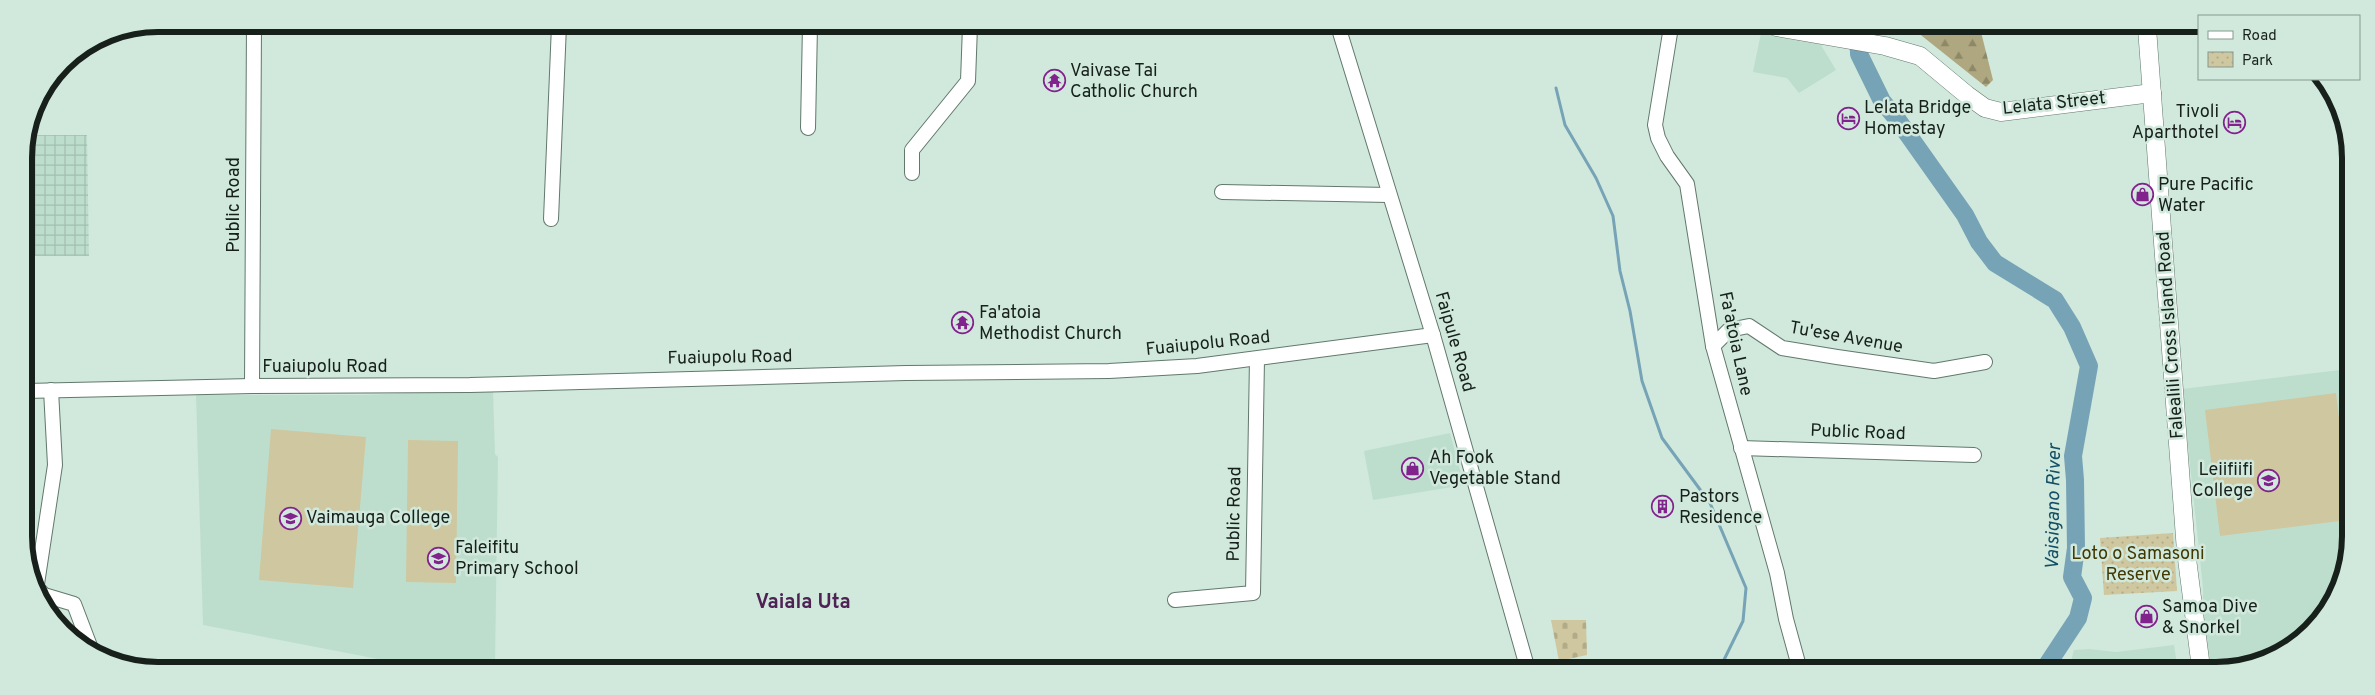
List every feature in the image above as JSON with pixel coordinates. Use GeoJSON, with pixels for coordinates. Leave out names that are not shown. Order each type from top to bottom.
{"type":"FeatureCollection","features":[{"type":"Feature","properties":{"kind":"main road","name":"Lelata Street"},"geometry":{"type":"LineString","coordinates":[[1806,32],[1885,46],[1920,56],[1985,108],[2001,112],[2152,93]]}},
{"type":"Feature","properties":{"kind":"main road","name":"Falealili Cross Island Road"},"geometry":{"type":"LineString","coordinates":[[2147,32],[2186,551],[2200,662]]}},
{"type":"Feature","properties":{"kind":"street","name":"Faipule Road"},"geometry":{"type":"LineString","coordinates":[[1340,32],[1433,335],[1526,662]]}},
{"type":"Feature","properties":{"kind":"street","name":"Fa'atoia Lane"},"geometry":{"type":"LineString","coordinates":[[1670,32],[1655,125],[1658,138],[1667,156],[1687,184],[1712,346],[1777,573],[1798,662]]}},
{"type":"Feature","properties":{"kind":"street","name":"Public Road"},"geometry":{"type":"LineString","coordinates":[[252,386],[254,33]]}},
{"type":"Feature","properties":{"kind":"street"},"geometry":{"type":"LineString","coordinates":[[551,219],[559,33]]}},
{"type":"Feature","properties":{"kind":"street"},"geometry":{"type":"LineString","coordinates":[[808,128],[810,33]]}},
{"type":"Feature","properties":{"kind":"street"},"geometry":{"type":"LineString","coordinates":[[912,174],[912,150],[968,81],[970,33]]}},
{"type":"Feature","properties":{"kind":"street"},"geometry":{"type":"LineString","coordinates":[[1222,192],[1389,195]]}},
{"type":"Feature","properties":{"kind":"street","name":"Tu'ese Avenue"},"geometry":{"type":"LineString","coordinates":[[1712,346],[1729,330],[1749,326],[1782,348],[1837,357],[1934,371],[1985,362]]}},
{"type":"Feature","properties":{"kind":"street","name":"Fuaiupolu Road"},"geometry":{"type":"LineString","coordinates":[[32,391],[252,386],[470,385],[906,373],[1109,371],[1197,366],[1433,335]]}},
{"type":"Feature","properties":{"kind":"street","name":"Public Road"},"geometry":{"type":"LineString","coordinates":[[1175,600],[1253,593],[1257,358]]}},
{"type":"Feature","properties":{"kind":"street"},"geometry":{"type":"LineString","coordinates":[[38,575],[55,465],[51,390]]}},
{"type":"Feature","properties":{"kind":"street","name":"Public Road"},"geometry":{"type":"LineString","coordinates":[[1741,448],[1974,455]]}},
{"type":"Feature","properties":{"kind":"street"},"geometry":{"type":"LineString","coordinates":[[47,596],[74,604],[88,641]]}},
{"type":"Feature","properties":{"kind":"shaded area"},"geometry":{"type":"Polygon","coordinates":[[[1761,32],[1782,32],[1818,40],[1836,70],[1799,93],[1787,78],[1753,72],[1761,32]]]}},
{"type":"Feature","properties":{"kind":"shaded area"},"geometry":{"type":"Polygon","coordinates":[[[35,135],[87,135],[89,256],[33,256],[33,150],[35,135]]]}},
{"type":"Feature","properties":{"kind":"shaded area","name":"Leiifiifi College"},"geometry":{"type":"Polygon","coordinates":[[[2342,370],[2342,536],[2341,553],[2333,585],[2326,600],[2300,631],[2280,646],[2249,658],[2212,662],[2203,644],[2203,588],[2182,389],[2342,370]]]}},
{"type":"Feature","properties":{"kind":"shaded area"},"geometry":{"type":"Polygon","coordinates":[[[493,389],[495,454],[498,457],[495,662],[393,662],[203,625],[196,395],[364,395],[493,389]]]}},
{"type":"Feature","properties":{"kind":"shaded area","name":"Ah Fook Vegetable Stand"},"geometry":{"type":"Polygon","coordinates":[[[1450,433],[1464,485],[1373,500],[1364,451],[1450,433]]]}},
{"type":"Feature","properties":{"kind":"shaded area"},"geometry":{"type":"Polygon","coordinates":[[[2174,645],[2177,662],[2071,662],[2074,650],[2089,649],[2116,652],[2174,645]]]}},
{"type":"Feature","properties":{"kind":"green space"},"geometry":{"type":"Polygon","coordinates":[[[1917,32],[1981,32],[1993,80],[1986,87],[1917,32]]]}},
{"type":"Feature","properties":{"kind":"green space"},"geometry":{"type":"Polygon","coordinates":[[[2336,393],[2342,443],[2342,521],[2220,536],[2205,410],[2336,393]]]}},
{"type":"Feature","properties":{"kind":"green space"},"geometry":{"type":"Polygon","coordinates":[[[271,429],[366,437],[353,588],[259,580],[271,429]]]}},
{"type":"Feature","properties":{"kind":"green space"},"geometry":{"type":"Polygon","coordinates":[[[408,440],[458,441],[456,583],[406,582],[408,440]]]}},
{"type":"Feature","properties":{"kind":"green space","name":"Loto o Samasoni Reserve"},"geometry":{"type":"Polygon","coordinates":[[[2173,533],[2177,591],[2104,595],[2100,538],[2173,533]]]}},
{"type":"Feature","properties":{"kind":"green space"},"geometry":{"type":"Polygon","coordinates":[[[1551,620],[1586,620],[1587,655],[1559,661],[1551,620]]]}},
{"type":"Feature","properties":{"kind":"waterway","name":"Vaisigano River"},"geometry":{"type":"LineString","coordinates":[[1858,32],[1859,54],[1882,101],[1897,119],[1965,215],[1979,242],[1995,263],[2055,300],[2072,327],[2089,366],[2073,456],[2076,548],[2072,577],[2083,598],[2078,618],[2049,662]]}},
{"type":"Feature","properties":{"kind":"waterway"},"geometry":{"type":"LineString","coordinates":[[1556,88],[1565,125],[1596,178],[1613,216],[1620,271],[1630,311],[1642,381],[1662,438],[1710,503],[1746,588],[1743,621],[1723,662]]}},
{"type":"Feature","properties":{"kind":"place","name":"Vaivase Tai Catholic Church"},"geometry":{"type":"Point","coordinates":[1054,81]}},
{"type":"Feature","properties":{"kind":"place","name":"Lelata Bridge Homestay"},"geometry":{"type":"Point","coordinates":[1848,118]}},
{"type":"Feature","properties":{"kind":"place","name":"Tivoli Aparthotel"},"geometry":{"type":"Point","coordinates":[2235,122]}},
{"type":"Feature","properties":{"kind":"place","name":"Pure Pacific Water"},"geometry":{"type":"Point","coordinates":[2142,195]}},
{"type":"Feature","properties":{"kind":"place","name":"Fa'atoia Methodist Church"},"geometry":{"type":"Point","coordinates":[963,323]}},
{"type":"Feature","properties":{"kind":"place","name":"Ah Fook Vegetable Stand"},"geometry":{"type":"Point","coordinates":[1413,468]}},
{"type":"Feature","properties":{"kind":"place","name":"Leiifiifi College"},"geometry":{"type":"Point","coordinates":[2269,480]}},
{"type":"Feature","properties":{"kind":"place","name":"Pastors Residence"},"geometry":{"type":"Point","coordinates":[1663,507]}},
{"type":"Feature","properties":{"kind":"place","name":"Vaimauga College"},"geometry":{"type":"Point","coordinates":[290,518]}},
{"type":"Feature","properties":{"kind":"place","name":"Faleifitu Primary School"},"geometry":{"type":"Point","coordinates":[439,558]}},
{"type":"Feature","properties":{"kind":"place","name":"Samoa Dive & Snorkel"},"geometry":{"type":"Point","coordinates":[2146,617]}},
{"type":"Feature","properties":{"kind":"district","name":"Vaiala Uta"},"geometry":{"type":"Point","coordinates":[803,603]}}]}
